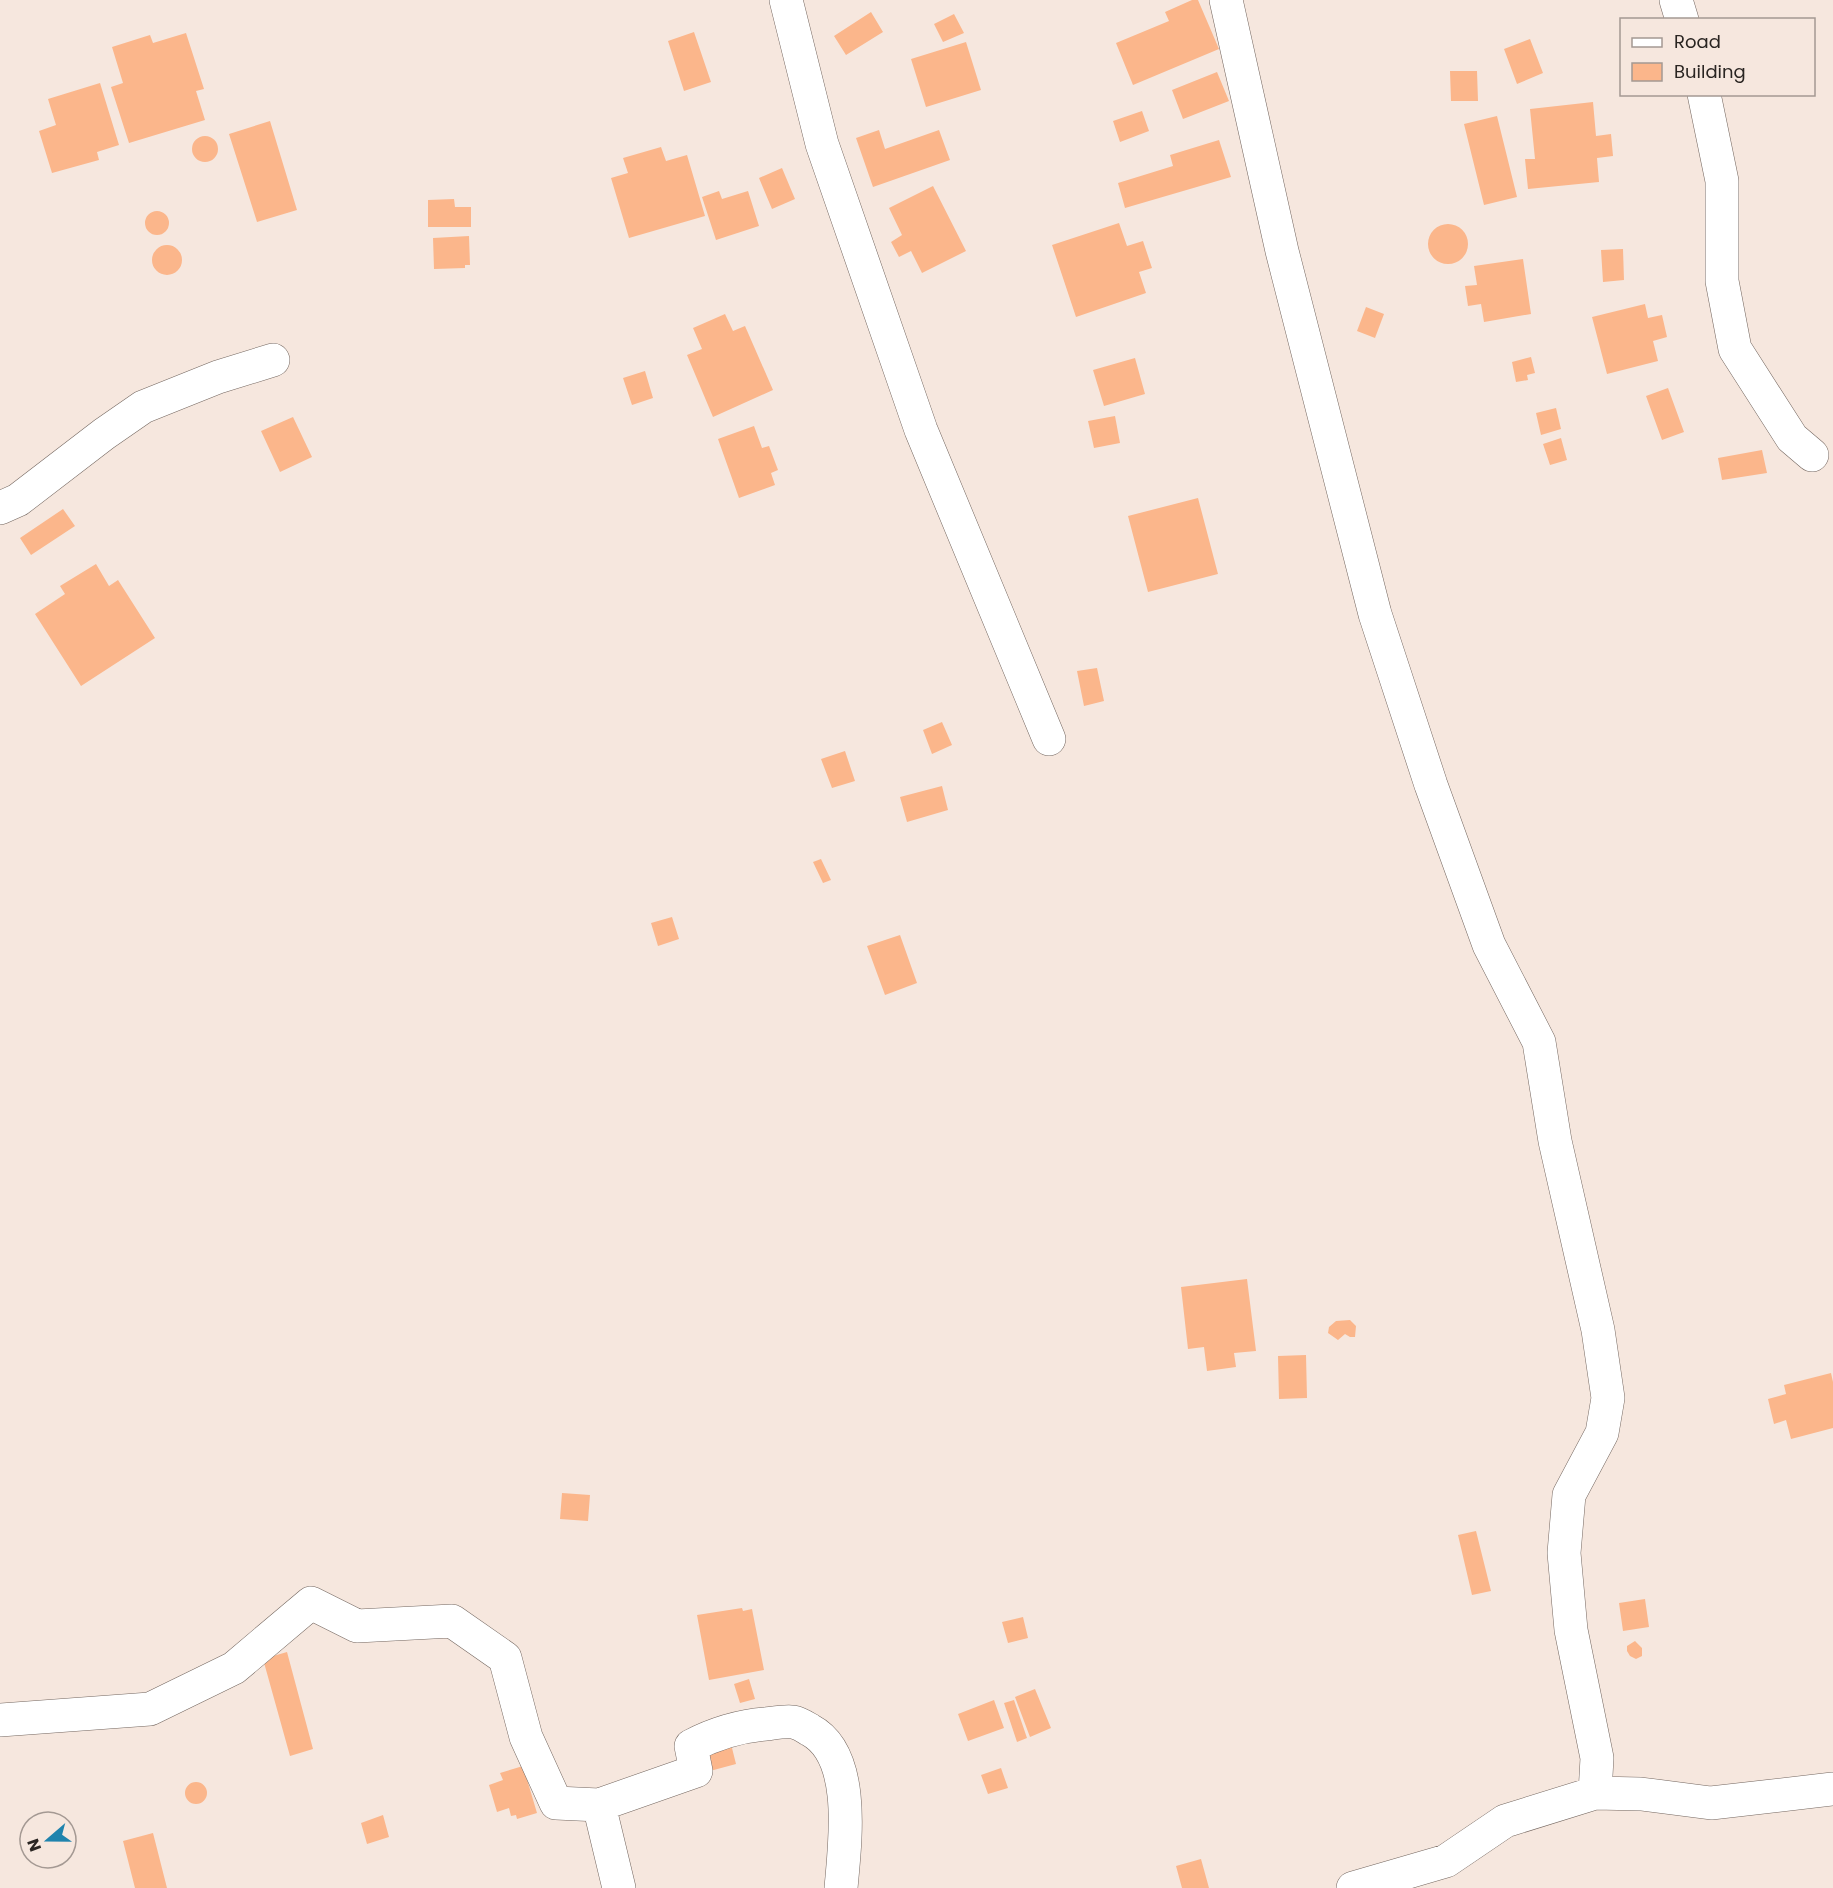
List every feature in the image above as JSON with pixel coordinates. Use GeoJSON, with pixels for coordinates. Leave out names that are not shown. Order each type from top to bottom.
{"type":"FeatureCollection","features":[{"type":"Feature","properties":{"kind":"street"},"geometry":{"type":"LineString","coordinates":[[786,0],[822,144],[921,430],[1049,739]]}},
{"type":"Feature","properties":{"kind":"street"},"geometry":{"type":"LineString","coordinates":[[1226,0],[1282,251],[1375,614],[1431,784],[1489,945],[1539,1042],[1555,1141],[1598,1330],[1608,1398],[1602,1433],[1569,1495],[1564,1553],[1571,1630],[1597,1758],[1595,1793]]}},
{"type":"Feature","properties":{"kind":"street"},"geometry":{"type":"LineString","coordinates":[[1676,0],[1681,18]]}},
{"type":"Feature","properties":{"kind":"street"},"geometry":{"type":"LineString","coordinates":[[1704,96],[1722,181],[1722,281],[1735,349],[1792,438],[1812,455]]}},
{"type":"Feature","properties":{"kind":"street"},"geometry":{"type":"LineString","coordinates":[[0,508],[18,500],[143,407],[218,377],[273,360]]}},
{"type":"Feature","properties":{"kind":"street"},"geometry":{"type":"LineString","coordinates":[[0,1720],[150,1709],[234,1668],[311,1603],[357,1626],[452,1621],[505,1658],[526,1737],[556,1803],[599,1805],[696,1771],[691,1746],[705,1738],[748,1726],[795,1722],[818,1734],[830,1749],[841,1773],[845,1821],[841,1888]]}},
{"type":"Feature","properties":{"kind":"street"},"geometry":{"type":"LineString","coordinates":[[1353,1888],[1446,1861],[1505,1821],[1595,1793],[1641,1794],[1711,1803],[1833,1790]]}},
{"type":"Feature","properties":{"kind":"street"},"geometry":{"type":"LineString","coordinates":[[599,1805],[619,1888]]}},
{"type":"Feature","properties":{"kind":"building"},"geometry":{"type":"Polygon","coordinates":[[[1192,0],[1198,0],[1219,49],[1133,85],[1116,43],[1169,21],[1165,12],[1192,0]]]}},
{"type":"Feature","properties":{"kind":"building"},"geometry":{"type":"Polygon","coordinates":[[[871,12],[883,32],[846,55],[834,36],[871,12]]]}},
{"type":"Feature","properties":{"kind":"building"},"geometry":{"type":"Polygon","coordinates":[[[954,14],[964,33],[943,42],[934,24],[954,14]]]}},
{"type":"Feature","properties":{"kind":"building"},"geometry":{"type":"Polygon","coordinates":[[[694,32],[711,82],[684,91],[668,41],[694,32]]]}},
{"type":"Feature","properties":{"kind":"building"},"geometry":{"type":"Polygon","coordinates":[[[186,33],[204,89],[196,91],[205,120],[129,143],[111,87],[123,83],[112,47],[150,35],[153,43],[186,33]]]}},
{"type":"Feature","properties":{"kind":"building"},"geometry":{"type":"Polygon","coordinates":[[[1530,39],[1543,73],[1517,84],[1504,49],[1530,39]]]}},
{"type":"Feature","properties":{"kind":"building"},"geometry":{"type":"Polygon","coordinates":[[[966,42],[981,90],[926,107],[911,59],[966,42]]]}},
{"type":"Feature","properties":{"kind":"building"},"geometry":{"type":"Polygon","coordinates":[[[1450,71],[1477,71],[1478,101],[1451,101],[1450,71]]]}},
{"type":"Feature","properties":{"kind":"building"},"geometry":{"type":"Polygon","coordinates":[[[1217,72],[1229,101],[1183,119],[1172,90],[1217,72]]]}},
{"type":"Feature","properties":{"kind":"building"},"geometry":{"type":"Polygon","coordinates":[[[100,83],[119,145],[97,152],[99,160],[52,173],[39,131],[56,125],[48,99],[100,83]]]}},
{"type":"Feature","properties":{"kind":"building"},"geometry":{"type":"Polygon","coordinates":[[[1593,102],[1596,136],[1611,134],[1613,156],[1597,158],[1599,182],[1528,189],[1525,159],[1535,159],[1530,109],[1593,102]]]}},
{"type":"Feature","properties":{"kind":"building"},"geometry":{"type":"Polygon","coordinates":[[[1142,111],[1149,131],[1120,142],[1113,121],[1142,111]]]}},
{"type":"Feature","properties":{"kind":"building"},"geometry":{"type":"Polygon","coordinates":[[[1497,116],[1517,197],[1484,205],[1464,124],[1497,116]]]}},
{"type":"Feature","properties":{"kind":"building"},"geometry":{"type":"Polygon","coordinates":[[[270,121],[297,210],[257,222],[229,134],[270,121]]]}},
{"type":"Feature","properties":{"kind":"building"},"geometry":{"type":"Polygon","coordinates":[[[879,130],[885,149],[939,130],[950,160],[873,187],[856,138],[879,130]]]}},
{"type":"Feature","properties":{"kind":"building"},"geometry":{"type":"Polygon","coordinates":[[[205,136],[214,140],[218,149],[214,158],[205,162],[196,158],[192,149],[196,140],[205,136]]]}},
{"type":"Feature","properties":{"kind":"building"},"geometry":{"type":"Polygon","coordinates":[[[1219,140],[1231,177],[1125,208],[1118,183],[1173,166],[1170,155],[1219,140]]]}},
{"type":"Feature","properties":{"kind":"building"},"geometry":{"type":"Polygon","coordinates":[[[661,147],[666,161],[687,155],[705,216],[629,238],[611,178],[628,173],[623,158],[661,147]]]}},
{"type":"Feature","properties":{"kind":"building"},"geometry":{"type":"Polygon","coordinates":[[[782,168],[795,199],[772,209],[759,178],[782,168]]]}},
{"type":"Feature","properties":{"kind":"building"},"geometry":{"type":"Polygon","coordinates":[[[933,186],[966,251],[922,273],[911,251],[899,257],[891,242],[902,235],[889,208],[933,186]]]}},
{"type":"Feature","properties":{"kind":"building"},"geometry":{"type":"Polygon","coordinates":[[[719,191],[722,199],[748,191],[759,226],[716,240],[702,197],[719,191]]]}},
{"type":"Feature","properties":{"kind":"building"},"geometry":{"type":"Polygon","coordinates":[[[454,199],[455,207],[471,207],[471,227],[428,227],[428,200],[454,199]]]}},
{"type":"Feature","properties":{"kind":"building"},"geometry":{"type":"Polygon","coordinates":[[[157,211],[166,214],[169,223],[166,232],[157,235],[148,232],[145,223],[148,214],[157,211]]]}},
{"type":"Feature","properties":{"kind":"building"},"geometry":{"type":"Polygon","coordinates":[[[1119,223],[1127,246],[1143,241],[1152,268],[1139,272],[1146,293],[1076,317],[1052,245],[1119,223]]]}},
{"type":"Feature","properties":{"kind":"building"},"geometry":{"type":"Polygon","coordinates":[[[1448,224],[1462,230],[1468,244],[1462,258],[1448,264],[1434,258],[1428,244],[1434,230],[1448,224]]]}},
{"type":"Feature","properties":{"kind":"building"},"geometry":{"type":"Polygon","coordinates":[[[469,236],[470,265],[465,265],[465,268],[434,269],[433,238],[469,236]]]}},
{"type":"Feature","properties":{"kind":"building"},"geometry":{"type":"Polygon","coordinates":[[[167,245],[173,246],[181,254],[181,266],[173,274],[167,275],[161,274],[153,266],[152,260],[153,254],[161,246],[167,245]]]}},
{"type":"Feature","properties":{"kind":"building"},"geometry":{"type":"Polygon","coordinates":[[[1623,249],[1624,280],[1603,282],[1601,250],[1623,249]]]}},
{"type":"Feature","properties":{"kind":"building"},"geometry":{"type":"Polygon","coordinates":[[[1523,259],[1531,314],[1484,322],[1481,304],[1468,306],[1465,286],[1477,285],[1474,266],[1523,259]]]}},
{"type":"Feature","properties":{"kind":"building"},"geometry":{"type":"Polygon","coordinates":[[[1645,304],[1648,318],[1662,315],[1667,337],[1653,341],[1658,361],[1607,374],[1592,317],[1645,304]]]}},
{"type":"Feature","properties":{"kind":"building"},"geometry":{"type":"Polygon","coordinates":[[[1366,307],[1384,314],[1375,338],[1357,331],[1366,307]]]}},
{"type":"Feature","properties":{"kind":"building"},"geometry":{"type":"Polygon","coordinates":[[[725,314],[733,331],[745,326],[773,390],[713,417],[687,355],[702,349],[693,328],[725,314]]]}},
{"type":"Feature","properties":{"kind":"building"},"geometry":{"type":"Polygon","coordinates":[[[1531,357],[1535,373],[1527,375],[1528,380],[1516,382],[1512,362],[1531,357]]]}},
{"type":"Feature","properties":{"kind":"building"},"geometry":{"type":"Polygon","coordinates":[[[1135,358],[1145,394],[1104,406],[1093,370],[1135,358]]]}},
{"type":"Feature","properties":{"kind":"building"},"geometry":{"type":"Polygon","coordinates":[[[645,371],[653,398],[632,405],[623,378],[645,371]]]}},
{"type":"Feature","properties":{"kind":"building"},"geometry":{"type":"Polygon","coordinates":[[[1668,388],[1684,432],[1662,440],[1646,396],[1668,388]]]}},
{"type":"Feature","properties":{"kind":"building"},"geometry":{"type":"Polygon","coordinates":[[[1556,408],[1561,429],[1541,435],[1536,413],[1556,408]]]}},
{"type":"Feature","properties":{"kind":"building"},"geometry":{"type":"Polygon","coordinates":[[[1115,416],[1120,443],[1094,448],[1088,421],[1115,416]]]}},
{"type":"Feature","properties":{"kind":"building"},"geometry":{"type":"Polygon","coordinates":[[[293,417],[312,457],[280,472],[261,431],[293,417]]]}},
{"type":"Feature","properties":{"kind":"building"},"geometry":{"type":"Polygon","coordinates":[[[754,426],[762,448],[769,446],[778,470],[771,473],[775,485],[739,498],[718,439],[754,426]]]}},
{"type":"Feature","properties":{"kind":"building"},"geometry":{"type":"Polygon","coordinates":[[[1561,438],[1567,460],[1550,465],[1543,444],[1561,438]]]}},
{"type":"Feature","properties":{"kind":"building"},"geometry":{"type":"Polygon","coordinates":[[[1762,450],[1767,473],[1722,480],[1718,458],[1762,450]]]}},
{"type":"Feature","properties":{"kind":"building"},"geometry":{"type":"Polygon","coordinates":[[[1198,498],[1218,574],[1148,592],[1128,516],[1198,498]]]}},
{"type":"Feature","properties":{"kind":"building"},"geometry":{"type":"Polygon","coordinates":[[[63,509],[75,526],[31,555],[20,538],[63,509]]]}},
{"type":"Feature","properties":{"kind":"building"},"geometry":{"type":"Polygon","coordinates":[[[96,564],[109,586],[118,580],[155,638],[81,686],[35,614],[65,594],[60,586],[96,564]]]}},
{"type":"Feature","properties":{"kind":"building"},"geometry":{"type":"Polygon","coordinates":[[[1097,668],[1104,701],[1084,706],[1077,671],[1097,668]]]}},
{"type":"Feature","properties":{"kind":"building"},"geometry":{"type":"Polygon","coordinates":[[[942,722],[952,745],[932,754],[923,730],[942,722]]]}},
{"type":"Feature","properties":{"kind":"building"},"geometry":{"type":"Polygon","coordinates":[[[845,751],[855,781],[832,788],[821,759],[845,751]]]}},
{"type":"Feature","properties":{"kind":"building"},"geometry":{"type":"Polygon","coordinates":[[[942,786],[948,810],[907,822],[900,797],[942,786]]]}},
{"type":"Feature","properties":{"kind":"building"},"geometry":{"type":"Polygon","coordinates":[[[821,859],[831,880],[823,883],[813,862],[821,859]]]}},
{"type":"Feature","properties":{"kind":"building"},"geometry":{"type":"Polygon","coordinates":[[[672,917],[679,939],[658,946],[651,923],[672,917]]]}},
{"type":"Feature","properties":{"kind":"building"},"geometry":{"type":"Polygon","coordinates":[[[900,935],[917,983],[885,995],[867,946],[900,935]]]}},
{"type":"Feature","properties":{"kind":"building"},"geometry":{"type":"Polygon","coordinates":[[[1247,1279],[1256,1351],[1234,1353],[1236,1367],[1207,1371],[1204,1347],[1188,1349],[1181,1287],[1247,1279]]]}},
{"type":"Feature","properties":{"kind":"building"},"geometry":{"type":"Polygon","coordinates":[[[1350,1320],[1356,1326],[1355,1337],[1345,1334],[1338,1340],[1328,1333],[1329,1327],[1336,1321],[1350,1320]]]}},
{"type":"Feature","properties":{"kind":"building"},"geometry":{"type":"Polygon","coordinates":[[[1306,1355],[1307,1398],[1279,1399],[1278,1356],[1306,1355]]]}},
{"type":"Feature","properties":{"kind":"building"},"geometry":{"type":"Polygon","coordinates":[[[1831,1373],[1833,1428],[1791,1439],[1786,1420],[1774,1424],[1768,1399],[1786,1394],[1784,1385],[1831,1373]]]}},
{"type":"Feature","properties":{"kind":"building"},"geometry":{"type":"Polygon","coordinates":[[[562,1493],[590,1495],[588,1521],[560,1519],[562,1493]]]}},
{"type":"Feature","properties":{"kind":"building"},"geometry":{"type":"Polygon","coordinates":[[[1476,1531],[1491,1591],[1472,1595],[1458,1535],[1476,1531]]]}},
{"type":"Feature","properties":{"kind":"building"},"geometry":{"type":"Polygon","coordinates":[[[1645,1599],[1649,1627],[1623,1631],[1619,1603],[1645,1599]]]}},
{"type":"Feature","properties":{"kind":"building"},"geometry":{"type":"Polygon","coordinates":[[[742,1608],[743,1611],[752,1609],[764,1670],[709,1680],[697,1615],[742,1608]]]}},
{"type":"Feature","properties":{"kind":"building"},"geometry":{"type":"Polygon","coordinates":[[[1023,1617],[1028,1638],[1008,1643],[1002,1622],[1023,1617]]]}},
{"type":"Feature","properties":{"kind":"building"},"geometry":{"type":"Polygon","coordinates":[[[1635,1641],[1642,1648],[1642,1656],[1636,1659],[1627,1651],[1627,1646],[1635,1641]]]}},
{"type":"Feature","properties":{"kind":"building"},"geometry":{"type":"Polygon","coordinates":[[[287,1652],[313,1749],[290,1756],[263,1659],[287,1652]]]}},
{"type":"Feature","properties":{"kind":"building"},"geometry":{"type":"Polygon","coordinates":[[[749,1679],[755,1699],[740,1703],[734,1684],[749,1679]]]}},
{"type":"Feature","properties":{"kind":"building"},"geometry":{"type":"Polygon","coordinates":[[[1035,1689],[1051,1728],[1030,1737],[1015,1697],[1035,1689]]]}},
{"type":"Feature","properties":{"kind":"building"},"geometry":{"type":"Polygon","coordinates":[[[994,1700],[1004,1728],[968,1741],[958,1714],[994,1700]]]}},
{"type":"Feature","properties":{"kind":"building"},"geometry":{"type":"Polygon","coordinates":[[[1014,1700],[1027,1738],[1017,1742],[1004,1703],[1014,1700]]]}},
{"type":"Feature","properties":{"kind":"building"},"geometry":{"type":"Polygon","coordinates":[[[730,1740],[736,1764],[710,1771],[704,1748],[730,1740]]]}},
{"type":"Feature","properties":{"kind":"building"},"geometry":{"type":"Polygon","coordinates":[[[523,1766],[537,1813],[517,1819],[516,1815],[511,1816],[509,1808],[497,1812],[489,1785],[503,1780],[500,1773],[523,1766]]]}},
{"type":"Feature","properties":{"kind":"building"},"geometry":{"type":"Polygon","coordinates":[[[1001,1768],[1008,1788],[988,1794],[981,1775],[1001,1768]]]}},
{"type":"Feature","properties":{"kind":"building"},"geometry":{"type":"Polygon","coordinates":[[[196,1782],[204,1785],[207,1793],[204,1801],[196,1804],[188,1801],[185,1793],[188,1785],[196,1782]]]}},
{"type":"Feature","properties":{"kind":"building"},"geometry":{"type":"Polygon","coordinates":[[[383,1815],[389,1837],[367,1844],[361,1823],[383,1815]]]}},
{"type":"Feature","properties":{"kind":"building"},"geometry":{"type":"Polygon","coordinates":[[[153,1833],[167,1888],[135,1888],[123,1841],[153,1833]]]}},
{"type":"Feature","properties":{"kind":"building"},"geometry":{"type":"Polygon","coordinates":[[[1201,1859],[1209,1888],[1182,1888],[1176,1866],[1201,1859]]]}}]}
